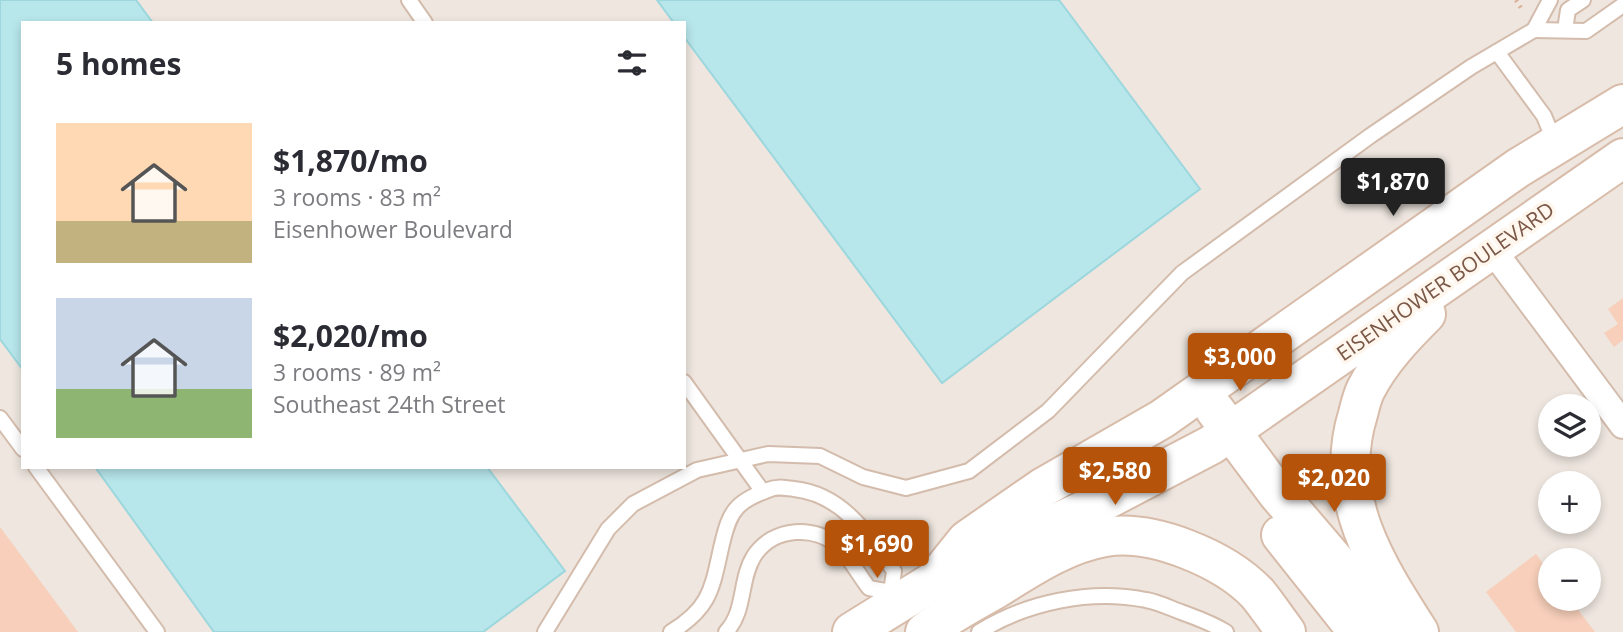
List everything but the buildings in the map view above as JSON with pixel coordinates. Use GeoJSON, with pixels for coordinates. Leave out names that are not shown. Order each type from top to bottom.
{"type":"FeatureCollection","features":[{"type":"Feature","properties":{"kind":"street","name":"EISENHOWER BOULEVARD"},"geometry":{"type":"LineString","coordinates":[[934,581],[967,540],[1042,488],[1192,398],[1422,234],[1555,144],[1623,104]]}},
{"type":"Feature","properties":{"kind":"street","name":"EISENHOWER BOULEVARD"},"geometry":{"type":"LineString","coordinates":[[852,632],[895,597],[972,569],[1015,542],[1106,500],[1221,437],[1623,158]]}},
{"type":"Feature","properties":{"kind":"street"},"geometry":{"type":"LineString","coordinates":[[1419,632],[1369,546],[1356,512],[1349,468],[1353,431],[1365,391],[1392,348],[1491,248],[1623,425]]}},
{"type":"Feature","properties":{"kind":"street"},"geometry":{"type":"LineString","coordinates":[[1192,398],[1357,632]]}},
{"type":"Feature","properties":{"kind":"street"},"geometry":{"type":"LineString","coordinates":[[1221,437],[1277,493],[1396,632]]}},
{"type":"Feature","properties":{"kind":"street"},"geometry":{"type":"LineString","coordinates":[[925,632],[1042,560],[1106,537],[1139,537],[1197,552],[1230,571],[1257,594],[1286,632]]}},
{"type":"Feature","properties":{"kind":"lane"},"geometry":{"type":"LineString","coordinates":[[409,0],[424,21]]}},
{"type":"Feature","properties":{"kind":"lane"},"geometry":{"type":"LineString","coordinates":[[1534,30],[1550,0]]}},
{"type":"Feature","properties":{"kind":"lane"},"geometry":{"type":"LineString","coordinates":[[1565,30],[1568,10],[1583,0]]}},
{"type":"Feature","properties":{"kind":"lane"},"geometry":{"type":"LineString","coordinates":[[545,632],[608,529],[633,503],[697,470],[768,454],[820,456],[863,477],[906,488],[969,471],[1048,411],[1182,273],[1370,136],[1534,30],[1586,31],[1623,5]]}},
{"type":"Feature","properties":{"kind":"lane"},"geometry":{"type":"LineString","coordinates":[[1497,52],[1544,116],[1555,144]]}},
{"type":"Feature","properties":{"kind":"lane"},"geometry":{"type":"LineString","coordinates":[[686,385],[763,492]]}},
{"type":"Feature","properties":{"kind":"lane"},"geometry":{"type":"LineString","coordinates":[[0,418],[21,446]]}},
{"type":"Feature","properties":{"kind":"lane"},"geometry":{"type":"LineString","coordinates":[[37,469],[157,632]]}},
{"type":"Feature","properties":{"kind":"lane"},"geometry":{"type":"LineString","coordinates":[[671,632],[691,619],[706,601],[723,538],[737,508],[777,487],[807,490],[832,501],[848,513],[894,570],[895,597],[869,588],[840,549],[830,541],[806,532],[783,534],[762,547],[754,557],[736,619],[726,632]]}},
{"type":"Feature","properties":{"kind":"lane"},"geometry":{"type":"LineString","coordinates":[[979,632],[1025,609],[1075,598],[1113,596],[1148,600],[1213,624],[1226,632]]}},
{"type":"Feature","properties":{"kind":"shaded area"},"geometry":{"type":"Polygon","coordinates":[[[136,0],[657,0],[673,21],[152,21],[136,0]]]}},
{"type":"Feature","properties":{"kind":"shaded area"},"geometry":{"type":"Polygon","coordinates":[[[1059,0],[1623,0],[1623,632],[483,632],[565,571],[488,469],[686,469],[686,40],[942,383],[1199,190],[1059,0]]]}},
{"type":"Feature","properties":{"kind":"shaded area"},"geometry":{"type":"Polygon","coordinates":[[[0,339],[21,367],[21,469],[96,469],[214,632],[0,632],[0,339]]]}},
{"type":"Feature","properties":{"kind":"water"},"geometry":{"type":"Polygon","coordinates":[[[0,0],[136,0],[152,21],[21,21],[21,367],[0,339],[0,0]]]}},
{"type":"Feature","properties":{"kind":"water"},"geometry":{"type":"Polygon","coordinates":[[[657,0],[1059,0],[1200,189],[942,383],[686,40],[686,21],[673,21],[657,0]]]}},
{"type":"Feature","properties":{"kind":"water"},"geometry":{"type":"Polygon","coordinates":[[[96,469],[488,469],[565,571],[483,632],[214,632],[96,469]]]}}]}
